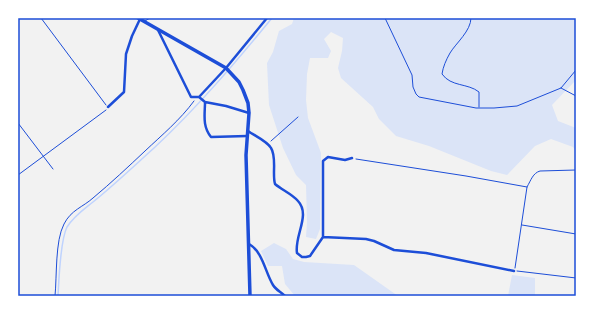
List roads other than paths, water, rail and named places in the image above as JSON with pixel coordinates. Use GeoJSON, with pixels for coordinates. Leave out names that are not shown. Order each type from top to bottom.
{"type":"FeatureCollection","features":[{"type":"Feature","properties":{"kind":"main road"},"geometry":{"type":"LineString","coordinates":[[139,18],[226,68],[236,78],[243,90],[248,103],[249,113],[247,136],[250,296]]}},
{"type":"Feature","properties":{"kind":"street"},"geometry":{"type":"LineString","coordinates":[[108,108],[124,92],[126,54],[139,18]]}},
{"type":"Feature","properties":{"kind":"street"},"geometry":{"type":"LineString","coordinates":[[199,97],[226,68],[267,18]]}},
{"type":"Feature","properties":{"kind":"street"},"geometry":{"type":"LineString","coordinates":[[157,29],[191,97],[199,97],[205,102],[226,106],[249,113]]}},
{"type":"Feature","properties":{"kind":"street"},"geometry":{"type":"LineString","coordinates":[[205,102],[204,119],[211,137],[247,136]]}},
{"type":"Feature","properties":{"kind":"street"},"geometry":{"type":"LineString","coordinates":[[247,130],[268,144],[273,153],[273,176],[275,184],[295,198],[301,205],[303,219],[296,246],[297,253],[302,257],[310,256],[323,237],[323,161],[328,158],[345,160],[352,158]]}},
{"type":"Feature","properties":{"kind":"street"},"geometry":{"type":"LineString","coordinates":[[323,237],[366,238],[394,250],[440,256],[514,271]]}},
{"type":"Feature","properties":{"kind":"street"},"geometry":{"type":"LineString","coordinates":[[249,244],[254,246],[259,253],[273,286],[285,296]]}},
{"type":"Feature","properties":{"kind":"lane"},"geometry":{"type":"LineString","coordinates":[[144,21],[150,18]]}},
{"type":"Feature","properties":{"kind":"waterway"},"geometry":{"type":"LineString","coordinates":[[58,296],[60,260],[63,241],[67,227],[70,223],[79,213],[109,189],[154,148],[185,117],[230,68],[272,18]]}}]}
